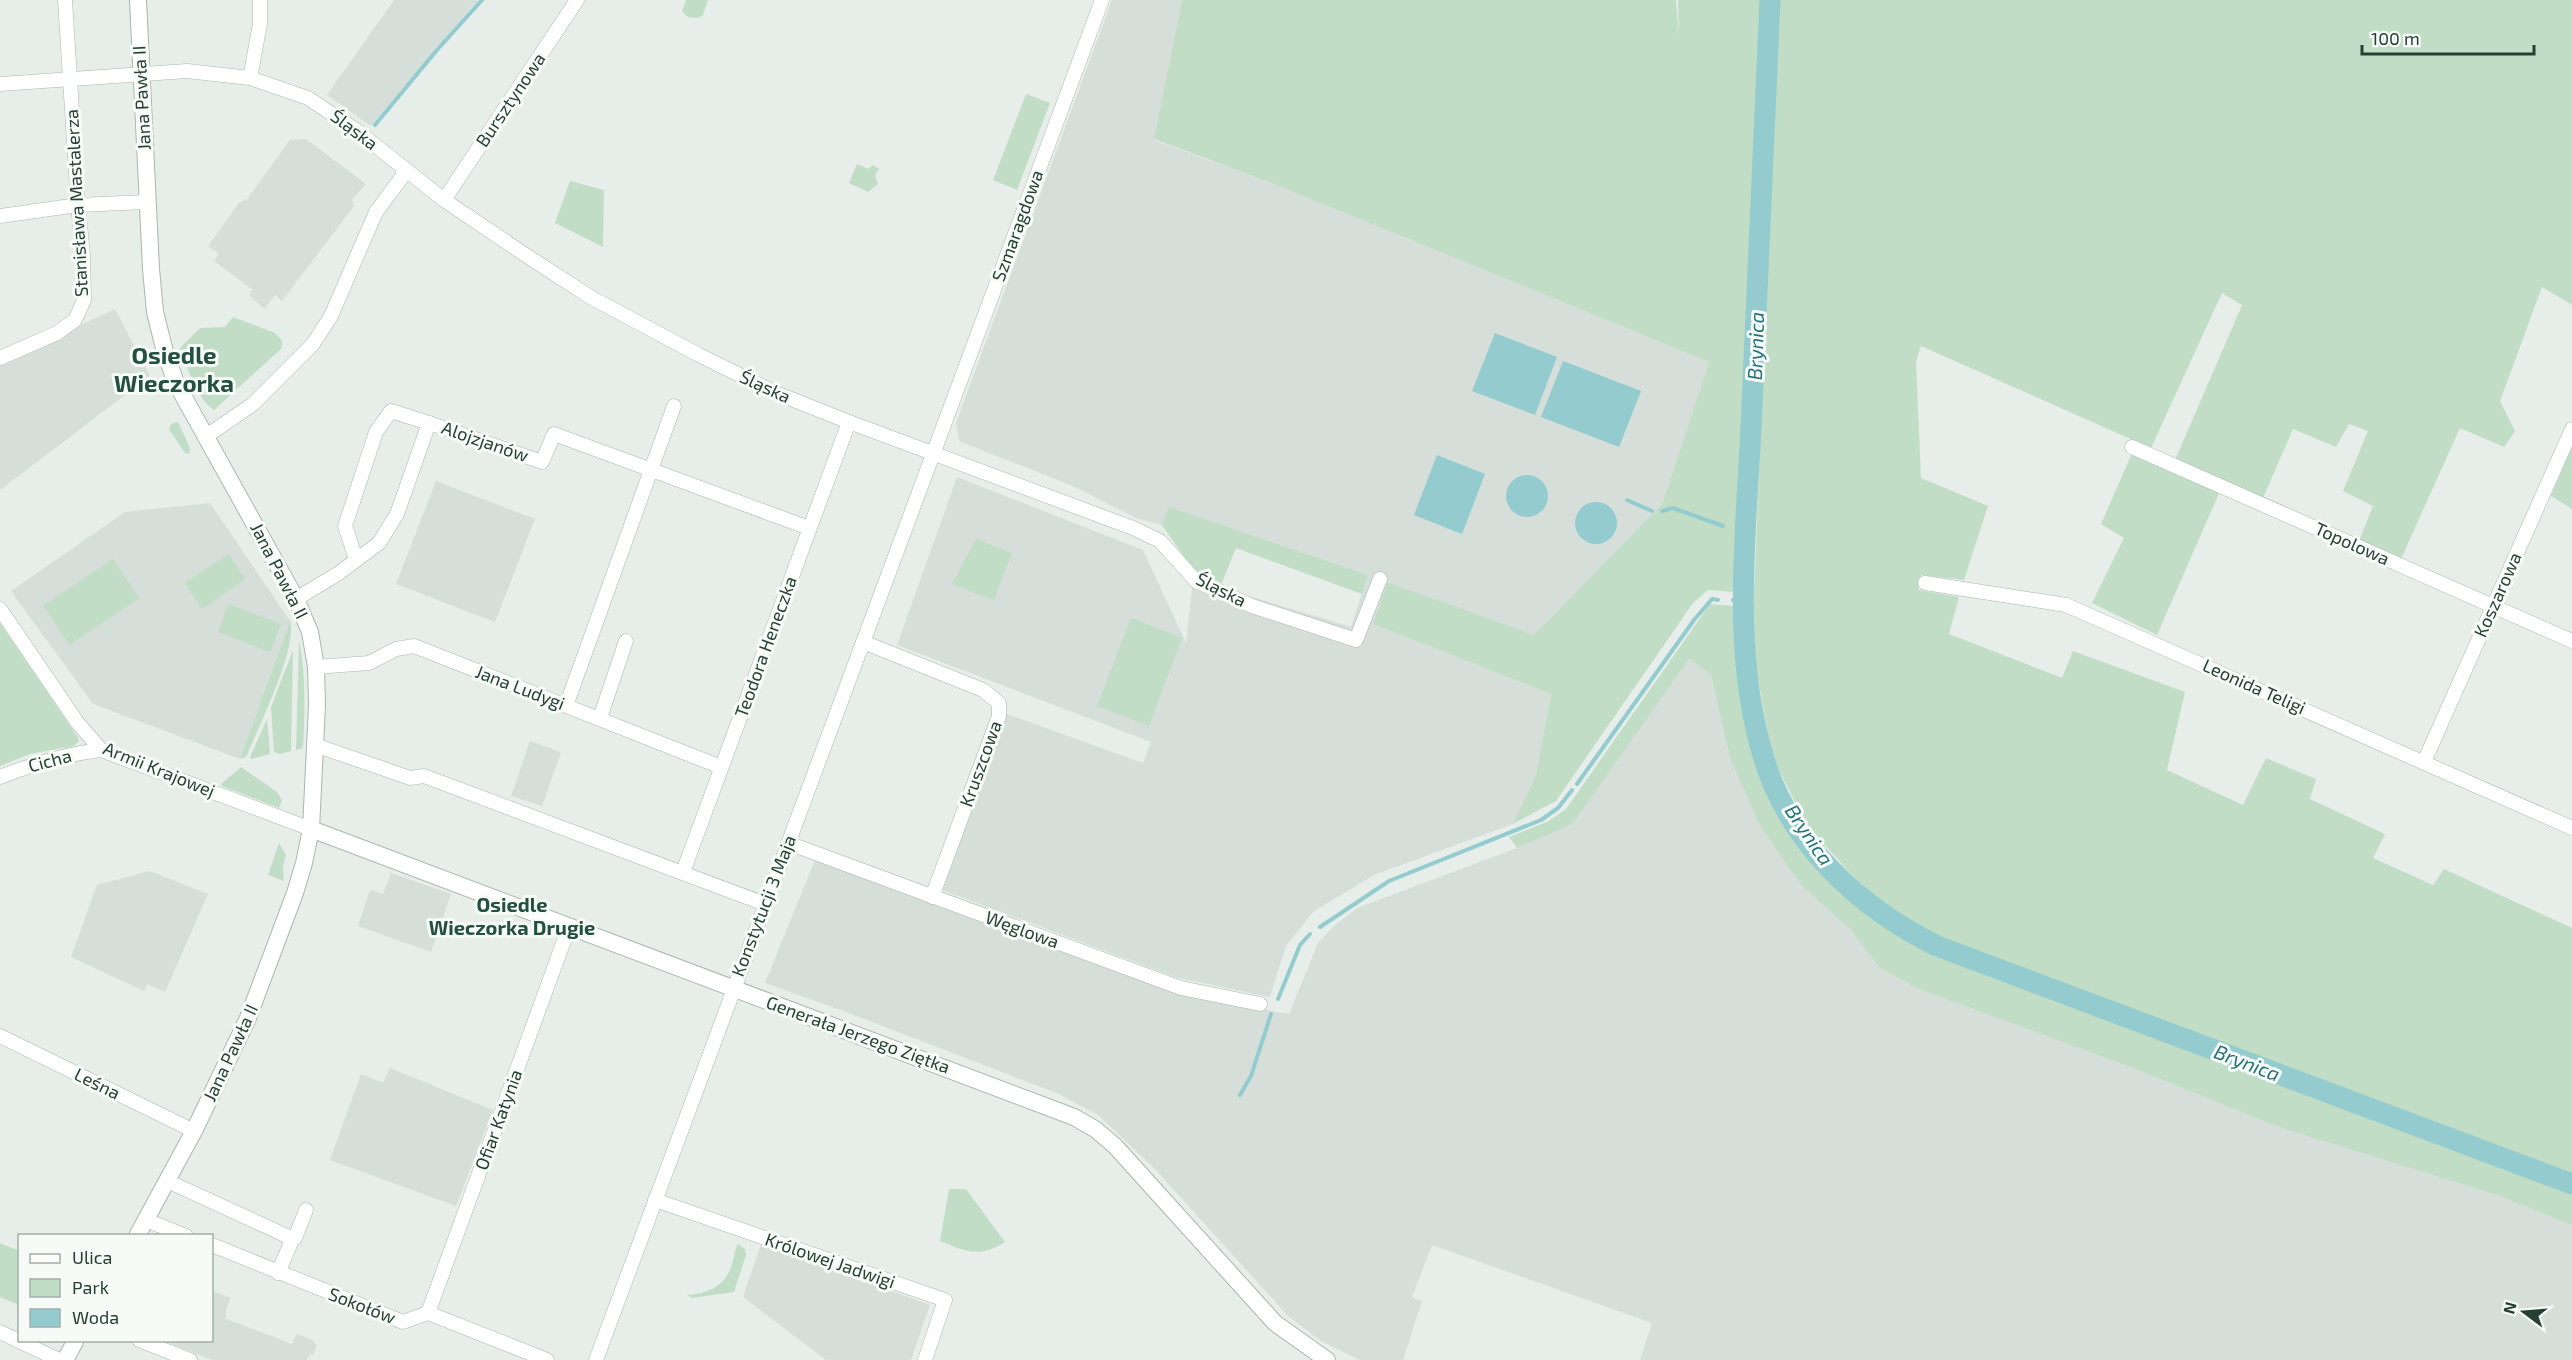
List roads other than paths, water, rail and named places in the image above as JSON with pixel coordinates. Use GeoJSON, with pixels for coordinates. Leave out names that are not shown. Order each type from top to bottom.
{"type":"FeatureCollection","features":[{"type":"Feature","properties":{"kind":"street","name":"Stanisława Mastalerza"},"geometry":{"type":"LineString","coordinates":[[0,357],[57,333],[75,320],[84,300],[83,255],[65,0]]}},
{"type":"Feature","properties":{"kind":"street","name":"Jana Pawła II"},"geometry":{"type":"LineString","coordinates":[[138,0],[147,202],[155,312],[165,352],[176,383],[296,599],[310,632],[316,666],[311,829],[304,863],[263,983],[195,1131],[138,1234]]}},
{"type":"Feature","properties":{"kind":"street"},"geometry":{"type":"LineString","coordinates":[[250,78],[260,24],[260,0]]}},
{"type":"Feature","properties":{"kind":"street","name":"Bursztynowa"},"geometry":{"type":"LineString","coordinates":[[444,200],[577,0]]}},
{"type":"Feature","properties":{"kind":"street","name":"Szmaragdowa"},"geometry":{"type":"LineString","coordinates":[[933,452],[1102,0]]}},
{"type":"Feature","properties":{"kind":"street","name":"Śląska"},"geometry":{"type":"LineString","coordinates":[[0,84],[187,70],[250,78],[308,98],[332,112],[444,200],[592,298],[712,362],[776,393],[1133,528],[1160,541],[1196,581],[1252,606],[1356,640],[1380,579]]}},
{"type":"Feature","properties":{"kind":"street"},"geometry":{"type":"LineString","coordinates":[[205,437],[253,404],[313,345],[331,316],[367,229],[405,170]]}},
{"type":"Feature","properties":{"kind":"street"},"geometry":{"type":"LineString","coordinates":[[0,216],[78,205],[147,202]]}},
{"type":"Feature","properties":{"kind":"street"},"geometry":{"type":"LineString","coordinates":[[566,706],[674,406]]}},
{"type":"Feature","properties":{"kind":"street"},"geometry":{"type":"LineString","coordinates":[[356,559],[345,526],[376,432],[391,411],[429,423]]}},
{"type":"Feature","properties":{"kind":"street","name":"Teodora Heneczka"},"geometry":{"type":"LineString","coordinates":[[683,872],[849,422]]}},
{"type":"Feature","properties":{"kind":"street","name":"Alojzjanów"},"geometry":{"type":"LineString","coordinates":[[296,599],[380,543],[389,529],[429,423],[542,462],[554,434],[810,528]]}},
{"type":"Feature","properties":{"kind":"street","name":"Koszarowa"},"geometry":{"type":"LineString","coordinates":[[2424,762],[2572,429]]}},
{"type":"Feature","properties":{"kind":"street","name":"Topolowa"},"geometry":{"type":"LineString","coordinates":[[2132,447],[2572,641]]}},
{"type":"Feature","properties":{"kind":"street","name":"Konstytucji 3 Maja"},"geometry":{"type":"LineString","coordinates":[[596,1360],[933,452]]}},
{"type":"Feature","properties":{"kind":"street","name":"Leonida Teligi"},"geometry":{"type":"LineString","coordinates":[[1925,583],[2066,604],[2572,828]]}},
{"type":"Feature","properties":{"kind":"street","name":"Armii Krajowej"},"geometry":{"type":"LineString","coordinates":[[0,609],[77,722],[101,750],[311,829]]}},
{"type":"Feature","properties":{"kind":"street"},"geometry":{"type":"LineString","coordinates":[[600,718],[626,641]]}},
{"type":"Feature","properties":{"kind":"street","name":"Kruszcowa"},"geometry":{"type":"LineString","coordinates":[[863,642],[983,690],[999,703],[997,723],[932,897]]}},
{"type":"Feature","properties":{"kind":"street","name":"Jana Ludygi"},"geometry":{"type":"LineString","coordinates":[[316,666],[369,663],[396,649],[414,646],[721,767]]}},
{"type":"Feature","properties":{"kind":"street"},"geometry":{"type":"LineString","coordinates":[[315,745],[410,778],[424,776],[765,904]]}},
{"type":"Feature","properties":{"kind":"street","name":"Cicha"},"geometry":{"type":"LineString","coordinates":[[0,777],[61,757],[101,750]]}},
{"type":"Feature","properties":{"kind":"street","name":"Generała Jerzego Ziętka"},"geometry":{"type":"LineString","coordinates":[[311,829],[1058,1109],[1095,1129],[1127,1159],[1275,1323],[1327,1360]]}},
{"type":"Feature","properties":{"kind":"street","name":"Węglowa"},"geometry":{"type":"LineString","coordinates":[[788,843],[1180,988],[1260,1004]]}},
{"type":"Feature","properties":{"kind":"street","name":"Ofiar Katynia"},"geometry":{"type":"LineString","coordinates":[[428,1313],[569,927]]}},
{"type":"Feature","properties":{"kind":"street","name":"Leśna"},"geometry":{"type":"LineString","coordinates":[[0,1036],[195,1131]]}},
{"type":"Feature","properties":{"kind":"street"},"geometry":{"type":"LineString","coordinates":[[176,1185],[288,1237],[290,1240]]}},
{"type":"Feature","properties":{"kind":"street","name":"Królowej Jadwigi"},"geometry":{"type":"LineString","coordinates":[[655,1200],[945,1300],[925,1360]]}},
{"type":"Feature","properties":{"kind":"street"},"geometry":{"type":"LineString","coordinates":[[278,1273],[290,1240],[295,1238],[306,1210]]}},
{"type":"Feature","properties":{"kind":"street"},"geometry":{"type":"LineString","coordinates":[[146,1220],[181,1234]]}},
{"type":"Feature","properties":{"kind":"street","name":"Sokołów"},"geometry":{"type":"LineString","coordinates":[[213,1245],[403,1322],[428,1313]]}},
{"type":"Feature","properties":{"kind":"street"},"geometry":{"type":"LineString","coordinates":[[428,1313],[547,1360]]}},
{"type":"Feature","properties":{"kind":"street"},"geometry":{"type":"LineString","coordinates":[[0,1332],[18,1341]]}},
{"type":"Feature","properties":{"kind":"street"},"geometry":{"type":"LineString","coordinates":[[21,1342],[59,1360]]}},
{"type":"Feature","properties":{"kind":"street"},"geometry":{"type":"LineString","coordinates":[[65,1360],[75,1342]]}},
{"type":"Feature","properties":{"kind":"street"},"geometry":{"type":"LineString","coordinates":[[142,1342],[189,1360]]}},
{"type":"Feature","properties":{"kind":"water"},"geometry":{"type":"Polygon","coordinates":[[[1495,333],[1557,357],[1535,415],[1472,391],[1495,333]]]}},
{"type":"Feature","properties":{"kind":"water"},"geometry":{"type":"Polygon","coordinates":[[[1563,361],[1641,391],[1619,447],[1541,417],[1563,361]]]}},
{"type":"Feature","properties":{"kind":"water"},"geometry":{"type":"Polygon","coordinates":[[[1437,455],[1485,474],[1462,534],[1414,515],[1437,455]]]}},
{"type":"Feature","properties":{"kind":"water"},"geometry":{"type":"Polygon","coordinates":[[[1527,475],[1535,476],[1542,481],[1547,488],[1547,504],[1542,511],[1535,516],[1527,517],[1519,516],[1512,511],[1507,504],[1506,496],[1507,488],[1512,481],[1519,476],[1527,475]]]}},
{"type":"Feature","properties":{"kind":"water"},"geometry":{"type":"Polygon","coordinates":[[[1596,502],[1604,503],[1611,508],[1616,515],[1616,531],[1611,538],[1604,543],[1596,544],[1588,543],[1581,538],[1576,531],[1575,523],[1576,515],[1581,508],[1588,503],[1596,502]]]}},
{"type":"Feature","properties":{"kind":"waterway"},"geometry":{"type":"LineString","coordinates":[[375,125],[482,0]]}},
{"type":"Feature","properties":{"kind":"waterway","name":"Brynica"},"geometry":{"type":"LineString","coordinates":[[1770,0],[1744,552],[1744,636],[1747,677],[1764,759],[1791,819],[1810,846],[1855,893],[1881,913],[1937,946],[2572,1184]]}},
{"type":"Feature","properties":{"kind":"waterway"},"geometry":{"type":"LineString","coordinates":[[1627,500],[1652,511]]}},
{"type":"Feature","properties":{"kind":"waterway"},"geometry":{"type":"LineString","coordinates":[[1662,511],[1673,508],[1723,526]]}},
{"type":"Feature","properties":{"kind":"waterway","name":"Brynica"},"geometry":{"type":"LineString","coordinates":[[1738,527],[1746,528]]}},
{"type":"Feature","properties":{"kind":"waterway"},"geometry":{"type":"LineString","coordinates":[[1577,784],[1694,620],[1712,599],[1718,600]]}},
{"type":"Feature","properties":{"kind":"waterway"},"geometry":{"type":"LineString","coordinates":[[1733,600],[1744,600]]}},
{"type":"Feature","properties":{"kind":"waterway"},"geometry":{"type":"LineString","coordinates":[[1320,927],[1389,881],[1541,820],[1558,808],[1572,790]]}},
{"type":"Feature","properties":{"kind":"waterway"},"geometry":{"type":"LineString","coordinates":[[1278,999],[1300,945],[1310,934]]}},
{"type":"Feature","properties":{"kind":"waterway"},"geometry":{"type":"LineString","coordinates":[[1240,1095],[1251,1076],[1271,1014]]}},
{"type":"Feature","properties":{"kind":"district","name":"Osiedle Wieczorka"},"geometry":{"type":"Point","coordinates":[174,370]}},
{"type":"Feature","properties":{"kind":"district","name":"Osiedle Wieczorka Drugie"},"geometry":{"type":"Point","coordinates":[512,916]}}]}
